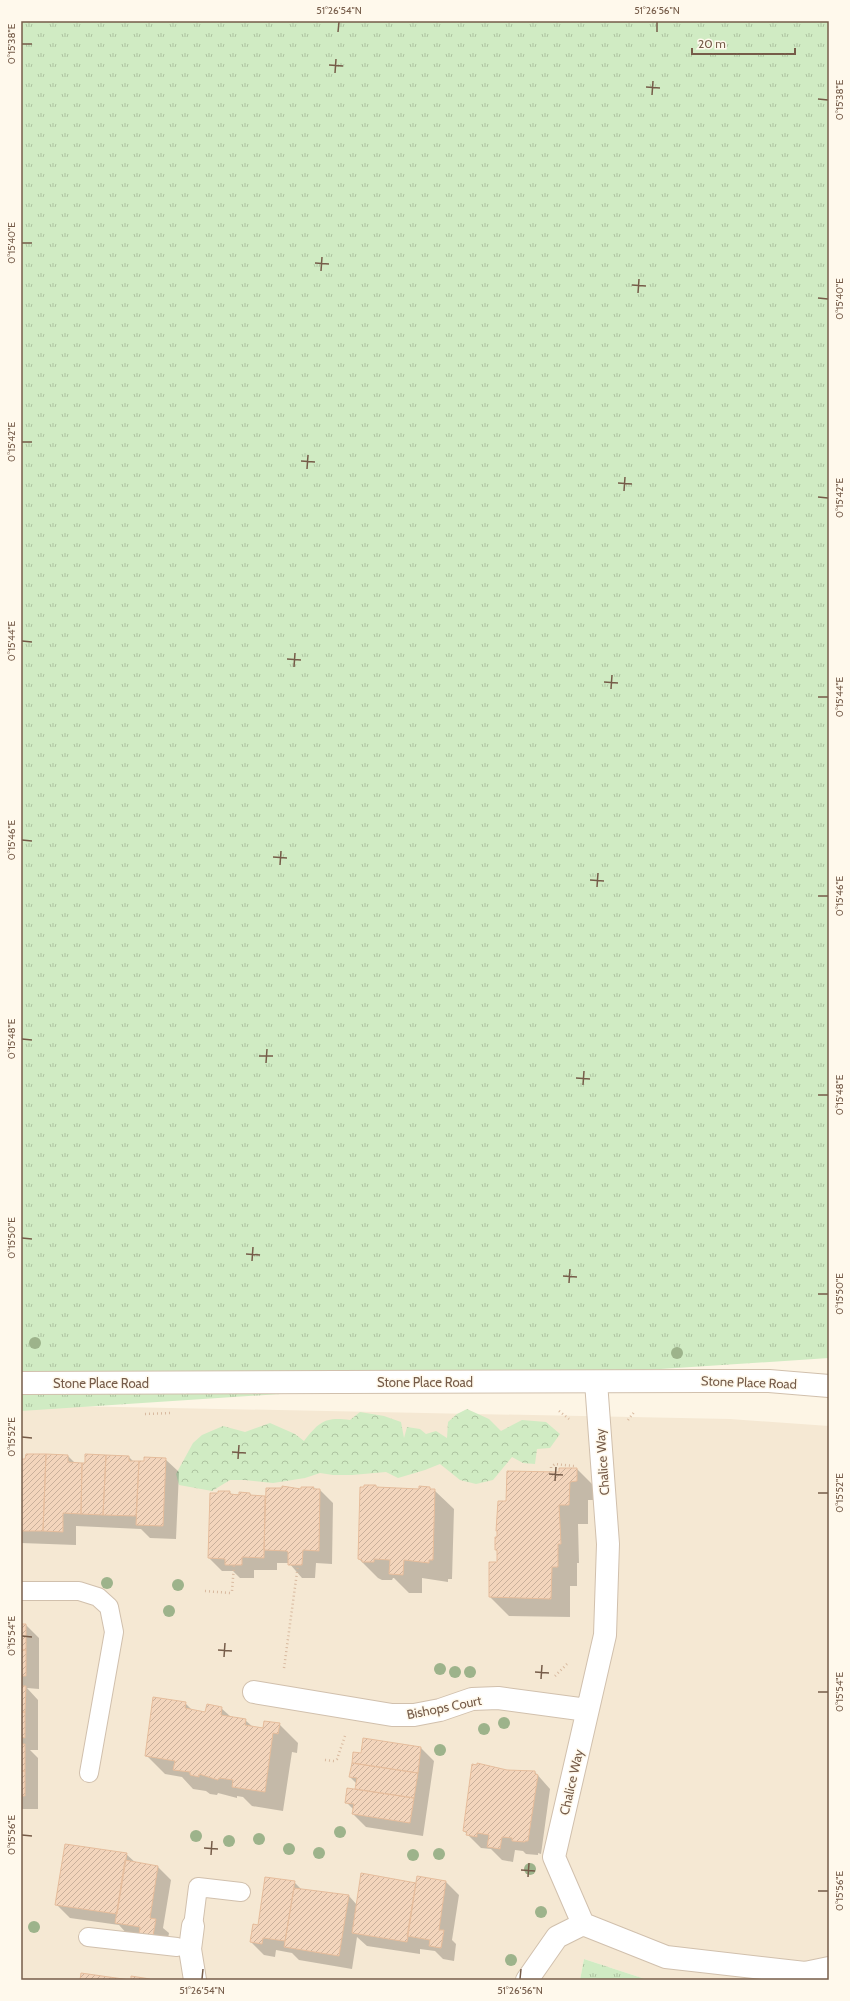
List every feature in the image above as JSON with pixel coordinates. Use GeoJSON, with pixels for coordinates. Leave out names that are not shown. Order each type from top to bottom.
{"type":"FeatureCollection","features":[{"type":"Feature","properties":{"kind":"street","name":"Stone Place Road"},"geometry":{"type":"LineString","coordinates":[[21,1383],[755,1381],[829,1386]]}},
{"type":"Feature","properties":{"kind":"street","name":"Chalice Way"},"geometry":{"type":"LineString","coordinates":[[583,1924],[554,1857],[605,1635],[607,1559],[596,1382]]}},
{"type":"Feature","properties":{"kind":"street","name":"Bishops Court"},"geometry":{"type":"LineString","coordinates":[[254,1692],[392,1715],[414,1715],[440,1710],[472,1699],[498,1698],[588,1710]]}},
{"type":"Feature","properties":{"kind":"street"},"geometry":{"type":"LineString","coordinates":[[527,1980],[557,1937],[583,1924],[666,1957],[805,1973],[829,1968]]}},
{"type":"Feature","properties":{"kind":"street"},"geometry":{"type":"LineString","coordinates":[[193,1926],[184,1948],[195,1980]]}},
{"type":"Feature","properties":{"kind":"lane"},"geometry":{"type":"LineString","coordinates":[[21,1591],[79,1591],[98,1597],[109,1607],[114,1632],[89,1772]]}},
{"type":"Feature","properties":{"kind":"lane"},"geometry":{"type":"LineString","coordinates":[[193,1926],[198,1887],[241,1892]]}},
{"type":"Feature","properties":{"kind":"lane"},"geometry":{"type":"LineString","coordinates":[[88,1937],[184,1948]]}},
{"type":"Feature","properties":{"kind":"path"},"geometry":{"type":"LineString","coordinates":[[626,1422],[638,1410]]}},
{"type":"Feature","properties":{"kind":"path"},"geometry":{"type":"LineString","coordinates":[[558,1411],[573,1423]]}},
{"type":"Feature","properties":{"kind":"path"},"geometry":{"type":"LineString","coordinates":[[205,1591],[230,1593],[232,1590],[234,1565]]}},
{"type":"Feature","properties":{"kind":"path"},"geometry":{"type":"LineString","coordinates":[[280,1696],[298,1565]]}},
{"type":"Feature","properties":{"kind":"path"},"geometry":{"type":"LineString","coordinates":[[550,1678],[568,1663]]}},
{"type":"Feature","properties":{"kind":"path"},"geometry":{"type":"LineString","coordinates":[[325,1760],[334,1761],[337,1759],[342,1741],[349,1732]]}},
{"type":"Feature","properties":{"kind":"shaded area"},"geometry":{"type":"Polygon","coordinates":[[[21,1405],[730,1419],[829,1426],[829,1980],[648,1980],[584,1959],[580,1980],[21,1980],[21,1405]]]}},
{"type":"Feature","properties":{"kind":"green space"},"geometry":{"type":"Polygon","coordinates":[[[21,21],[829,21],[829,1358],[21,1411],[21,21]]]}},
{"type":"Feature","properties":{"kind":"green space"},"geometry":{"type":"Polygon","coordinates":[[[467,1409],[489,1419],[501,1431],[522,1420],[546,1422],[560,1434],[550,1448],[537,1449],[535,1464],[523,1463],[512,1457],[493,1480],[476,1484],[460,1480],[440,1464],[398,1478],[386,1472],[352,1475],[320,1473],[305,1478],[273,1483],[230,1480],[212,1491],[179,1485],[176,1474],[193,1443],[202,1435],[223,1426],[245,1432],[270,1423],[295,1434],[304,1441],[314,1429],[324,1422],[335,1419],[350,1420],[360,1412],[384,1416],[401,1422],[404,1438],[407,1427],[420,1429],[426,1434],[436,1431],[447,1438],[448,1422],[457,1414],[467,1409]]]}},
{"type":"Feature","properties":{"kind":"green space"},"geometry":{"type":"Polygon","coordinates":[[[584,1959],[648,1980],[580,1980],[584,1959]]]}},
{"type":"Feature","properties":{"kind":"building"},"geometry":{"type":"Polygon","coordinates":[[[26,1454],[46,1454],[43,1531],[21,1531],[21,1459],[25,1459],[26,1454]]]}},
{"type":"Feature","properties":{"kind":"building"},"geometry":{"type":"Polygon","coordinates":[[[46,1454],[68,1455],[68,1462],[82,1463],[81,1514],[63,1513],[63,1532],[43,1531],[46,1454]]]}},
{"type":"Feature","properties":{"kind":"building"},"geometry":{"type":"Polygon","coordinates":[[[85,1454],[106,1455],[103,1515],[81,1514],[82,1463],[85,1463],[85,1454]]]}},
{"type":"Feature","properties":{"kind":"building"},"geometry":{"type":"Polygon","coordinates":[[[106,1455],[129,1456],[129,1461],[139,1461],[136,1516],[103,1515],[106,1455]]]}},
{"type":"Feature","properties":{"kind":"building"},"geometry":{"type":"Polygon","coordinates":[[[144,1457],[166,1458],[163,1526],[136,1525],[139,1461],[144,1461],[144,1457]]]}},
{"type":"Feature","properties":{"kind":"building"},"geometry":{"type":"Polygon","coordinates":[[[559,1468],[577,1468],[577,1481],[570,1482],[569,1505],[559,1505],[561,1544],[558,1544],[558,1567],[552,1567],[551,1599],[489,1597],[489,1562],[497,1562],[495,1537],[497,1537],[498,1501],[506,1501],[507,1471],[559,1472],[559,1468]]]}},
{"type":"Feature","properties":{"kind":"building"},"geometry":{"type":"Polygon","coordinates":[[[364,1485],[419,1489],[419,1486],[435,1489],[433,1560],[429,1560],[429,1563],[404,1560],[403,1575],[389,1574],[390,1560],[374,1559],[374,1562],[362,1562],[362,1560],[358,1559],[360,1487],[364,1487],[364,1485]]]}},
{"type":"Feature","properties":{"kind":"building"},"geometry":{"type":"Polygon","coordinates":[[[282,1486],[301,1489],[301,1487],[314,1487],[313,1489],[320,1489],[319,1551],[303,1550],[302,1565],[288,1565],[287,1551],[264,1550],[266,1488],[282,1488],[282,1486]]]}},
{"type":"Feature","properties":{"kind":"building"},"geometry":{"type":"Polygon","coordinates":[[[218,1491],[230,1491],[230,1494],[239,1495],[239,1492],[250,1493],[250,1495],[265,1496],[264,1558],[242,1557],[242,1565],[225,1565],[225,1559],[208,1558],[210,1493],[218,1493],[218,1491]]]}},
{"type":"Feature","properties":{"kind":"building"},"geometry":{"type":"Polygon","coordinates":[[[21,1624],[26,1624],[26,1650],[21,1650],[21,1624]]]}},
{"type":"Feature","properties":{"kind":"building"},"geometry":{"type":"Polygon","coordinates":[[[21,1650],[26,1650],[26,1676],[21,1676],[21,1650]]]}},
{"type":"Feature","properties":{"kind":"building"},"geometry":{"type":"Polygon","coordinates":[[[21,1686],[26,1686],[25,1712],[21,1712],[21,1686]]]}},
{"type":"Feature","properties":{"kind":"building"},"geometry":{"type":"Polygon","coordinates":[[[153,1697],[186,1702],[185,1708],[205,1712],[207,1704],[222,1707],[221,1715],[246,1719],[245,1725],[263,1728],[264,1721],[280,1723],[278,1734],[273,1733],[265,1792],[232,1787],[233,1780],[219,1778],[218,1780],[199,1774],[199,1777],[190,1775],[190,1772],[173,1770],[175,1761],[145,1756],[153,1697]]]}},
{"type":"Feature","properties":{"kind":"building"},"geometry":{"type":"Polygon","coordinates":[[[21,1712],[25,1712],[25,1738],[21,1737],[21,1712]]]}},
{"type":"Feature","properties":{"kind":"building"},"geometry":{"type":"Polygon","coordinates":[[[363,1738],[421,1747],[418,1773],[352,1763],[353,1752],[361,1753],[363,1738]]]}},
{"type":"Feature","properties":{"kind":"building"},"geometry":{"type":"Polygon","coordinates":[[[21,1744],[25,1744],[25,1771],[21,1771],[21,1744]]]}},
{"type":"Feature","properties":{"kind":"building"},"geometry":{"type":"Polygon","coordinates":[[[352,1763],[418,1773],[414,1798],[355,1789],[357,1778],[349,1777],[352,1763]]]}},
{"type":"Feature","properties":{"kind":"building"},"geometry":{"type":"Polygon","coordinates":[[[477,1763],[507,1770],[535,1771],[535,1774],[538,1775],[528,1841],[512,1841],[512,1838],[502,1837],[500,1849],[487,1847],[489,1835],[477,1833],[477,1837],[466,1835],[467,1832],[463,1831],[472,1764],[477,1765],[477,1763]]]}},
{"type":"Feature","properties":{"kind":"building"},"geometry":{"type":"Polygon","coordinates":[[[21,1771],[25,1771],[25,1796],[21,1796],[21,1771]]]}},
{"type":"Feature","properties":{"kind":"building"},"geometry":{"type":"Polygon","coordinates":[[[347,1788],[414,1798],[410,1823],[352,1814],[354,1804],[345,1803],[347,1788]]]}},
{"type":"Feature","properties":{"kind":"building"},"geometry":{"type":"Polygon","coordinates":[[[65,1844],[127,1853],[117,1914],[55,1905],[65,1844]]]}},
{"type":"Feature","properties":{"kind":"building"},"geometry":{"type":"Polygon","coordinates":[[[125,1860],[158,1866],[150,1918],[156,1919],[153,1936],[139,1934],[140,1927],[115,1923],[125,1860]]]}},
{"type":"Feature","properties":{"kind":"building"},"geometry":{"type":"Polygon","coordinates":[[[361,1873],[416,1883],[407,1942],[352,1933],[361,1873]]]}},
{"type":"Feature","properties":{"kind":"building"},"geometry":{"type":"Polygon","coordinates":[[[417,1876],[446,1881],[439,1930],[444,1930],[441,1948],[429,1946],[430,1940],[407,1936],[417,1876]]]}},
{"type":"Feature","properties":{"kind":"building"},"geometry":{"type":"Polygon","coordinates":[[[265,1877],[295,1881],[285,1941],[263,1938],[262,1944],[250,1942],[253,1924],[258,1925],[265,1877]]]}},
{"type":"Feature","properties":{"kind":"building"},"geometry":{"type":"Polygon","coordinates":[[[294,1888],[349,1895],[339,1956],[284,1947],[294,1888]]]}},
{"type":"Feature","properties":{"kind":"building"},"geometry":{"type":"Polygon","coordinates":[[[81,1973],[130,1980],[80,1980],[81,1973]]]}},
{"type":"Feature","properties":{"kind":"building"},"geometry":{"type":"Polygon","coordinates":[[[131,1976],[150,1979],[150,1980],[131,1980],[131,1976]]]}}]}
